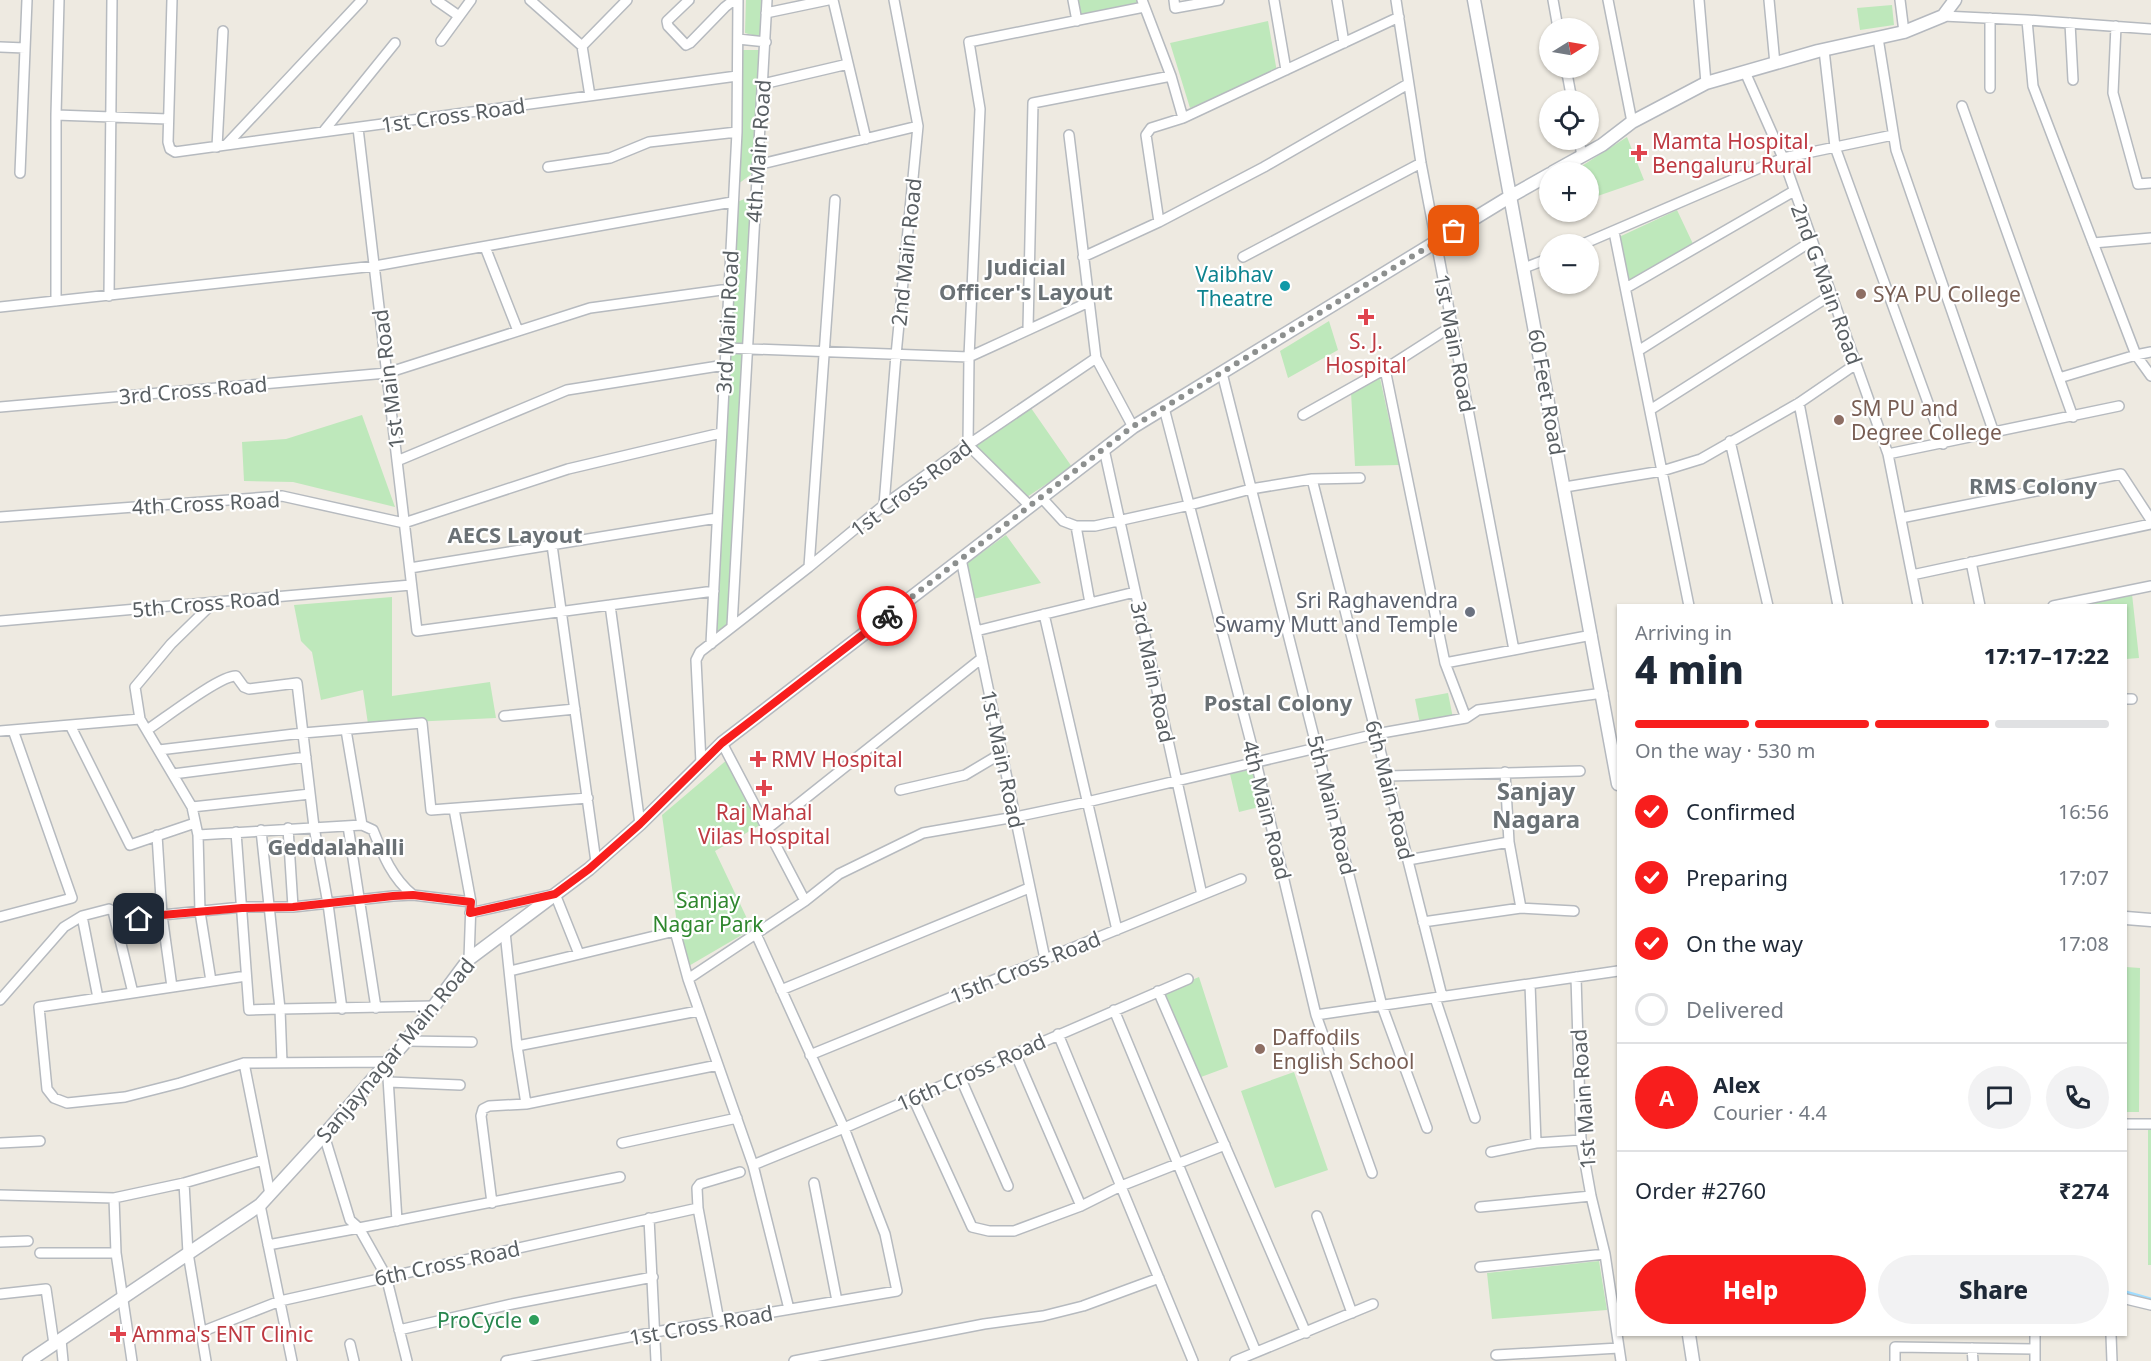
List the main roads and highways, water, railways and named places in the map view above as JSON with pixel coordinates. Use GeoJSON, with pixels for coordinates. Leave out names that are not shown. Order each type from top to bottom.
{"type":"FeatureCollection","features":[{"type":"Feature","properties":{"kind":"waterway"},"geometry":{"type":"LineString","coordinates":[[2127,1292],[2151,1299]]}},
{"type":"Feature","properties":{"kind":"place","name":"Mamta Hospital, Bengaluru Rural"},"geometry":{"type":"Point","coordinates":[1639,153]}},
{"type":"Feature","properties":{"kind":"place","name":"Vaibhav Theatre"},"geometry":{"type":"Point","coordinates":[1285,286]}},
{"type":"Feature","properties":{"kind":"place","name":"SYA PU College"},"geometry":{"type":"Point","coordinates":[1861,294]}},
{"type":"Feature","properties":{"kind":"place","name":"S. J. Hospital"},"geometry":{"type":"Point","coordinates":[1366,317]}},
{"type":"Feature","properties":{"kind":"place","name":"SM PU and Degree College"},"geometry":{"type":"Point","coordinates":[1839,420]}},
{"type":"Feature","properties":{"kind":"place","name":"Sri Raghavendra Swamy Mutt and Temple"},"geometry":{"type":"Point","coordinates":[1470,612]}},
{"type":"Feature","properties":{"kind":"place","name":"RMV Hospital"},"geometry":{"type":"Point","coordinates":[758,759]}},
{"type":"Feature","properties":{"kind":"place","name":"Raj Mahal Vilas Hospital"},"geometry":{"type":"Point","coordinates":[764,788]}},
{"type":"Feature","properties":{"kind":"place","name":"Daffodils English School"},"geometry":{"type":"Point","coordinates":[1260,1049]}},
{"type":"Feature","properties":{"kind":"place","name":"ProCycle"},"geometry":{"type":"Point","coordinates":[534,1320]}},
{"type":"Feature","properties":{"kind":"place","name":"Amma's ENT Clinic"},"geometry":{"type":"Point","coordinates":[118,1334]}},
{"type":"Feature","properties":{"kind":"district","name":"Judicial Officer's Layout"},"geometry":{"type":"Point","coordinates":[1026,278]}},
{"type":"Feature","properties":{"kind":"district","name":"RMS Colony"},"geometry":{"type":"Point","coordinates":[2033,485]}},
{"type":"Feature","properties":{"kind":"district","name":"AECS Layout"},"geometry":{"type":"Point","coordinates":[515,534]}},
{"type":"Feature","properties":{"kind":"district","name":"Postal Colony"},"geometry":{"type":"Point","coordinates":[1278,702]}},
{"type":"Feature","properties":{"kind":"district","name":"Sanjay Nagara"},"geometry":{"type":"Point","coordinates":[1536,804]}},
{"type":"Feature","properties":{"kind":"district","name":"Geddalahalli"},"geometry":{"type":"Point","coordinates":[336,846]}},
{"type":"Feature","properties":{"kind":"park label","name":"Sanjay Nagar Park"},"geometry":{"type":"Point","coordinates":[708,912]}}]}
